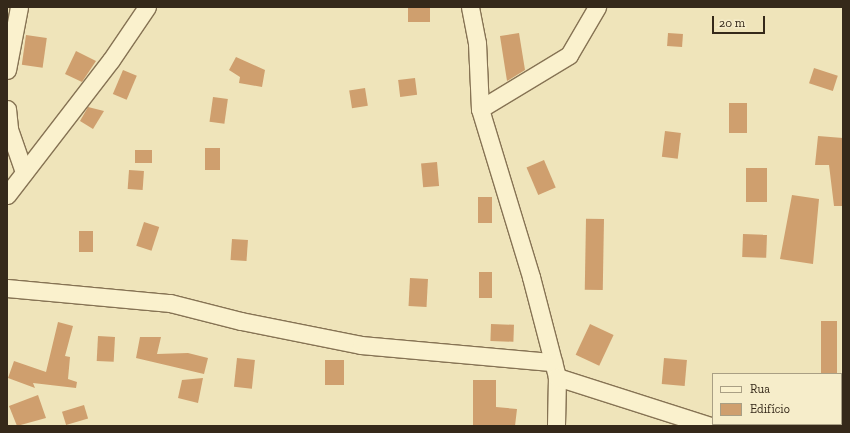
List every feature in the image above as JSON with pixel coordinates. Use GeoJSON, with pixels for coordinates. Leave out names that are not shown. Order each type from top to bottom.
{"type":"FeatureCollection","features":[{"type":"Feature","properties":{"kind":"street"},"geometry":{"type":"LineString","coordinates":[[7,70],[19,7]]}},
{"type":"Feature","properties":{"kind":"street"},"geometry":{"type":"LineString","coordinates":[[7,195],[111,60],[147,7]]}},
{"type":"Feature","properties":{"kind":"street"},"geometry":{"type":"LineString","coordinates":[[470,7],[477,43],[480,109],[531,277],[555,369],[556,426]]}},
{"type":"Feature","properties":{"kind":"street"},"geometry":{"type":"LineString","coordinates":[[480,109],[569,55],[597,7]]}},
{"type":"Feature","properties":{"kind":"street"},"geometry":{"type":"LineString","coordinates":[[7,110],[9,129],[24,172]]}},
{"type":"Feature","properties":{"kind":"street"},"geometry":{"type":"LineString","coordinates":[[7,288],[170,303],[361,345],[555,369],[711,426]]}},
{"type":"Feature","properties":{"kind":"building"},"geometry":{"type":"Polygon","coordinates":[[[408,7],[430,7],[430,22],[408,22],[408,7]]]}},
{"type":"Feature","properties":{"kind":"building"},"geometry":{"type":"Polygon","coordinates":[[[519,33],[525,70],[507,81],[500,36],[519,33]]]}},
{"type":"Feature","properties":{"kind":"building"},"geometry":{"type":"Polygon","coordinates":[[[668,33],[683,34],[682,47],[667,46],[668,33]]]}},
{"type":"Feature","properties":{"kind":"building"},"geometry":{"type":"Polygon","coordinates":[[[26,35],[47,38],[43,68],[22,65],[26,35]]]}},
{"type":"Feature","properties":{"kind":"building"},"geometry":{"type":"Polygon","coordinates":[[[76,51],[96,61],[82,82],[65,74],[76,51]]]}},
{"type":"Feature","properties":{"kind":"building"},"geometry":{"type":"Polygon","coordinates":[[[236,57],[265,70],[262,87],[239,83],[240,77],[229,70],[236,57]]]}},
{"type":"Feature","properties":{"kind":"building"},"geometry":{"type":"Polygon","coordinates":[[[814,68],[838,76],[833,91],[809,83],[814,68]]]}},
{"type":"Feature","properties":{"kind":"building"},"geometry":{"type":"Polygon","coordinates":[[[123,70],[137,76],[127,100],[113,94],[123,70]]]}},
{"type":"Feature","properties":{"kind":"building"},"geometry":{"type":"Polygon","coordinates":[[[415,78],[417,95],[400,97],[398,80],[415,78]]]}},
{"type":"Feature","properties":{"kind":"building"},"geometry":{"type":"Polygon","coordinates":[[[365,88],[368,106],[352,108],[349,91],[365,88]]]}},
{"type":"Feature","properties":{"kind":"building"},"geometry":{"type":"Polygon","coordinates":[[[213,97],[228,99],[224,124],[210,122],[213,97]]]}},
{"type":"Feature","properties":{"kind":"building"},"geometry":{"type":"Polygon","coordinates":[[[729,103],[747,103],[747,133],[729,133],[729,103]]]}},
{"type":"Feature","properties":{"kind":"building"},"geometry":{"type":"Polygon","coordinates":[[[88,107],[104,111],[93,129],[80,121],[88,107]]]}},
{"type":"Feature","properties":{"kind":"building"},"geometry":{"type":"Polygon","coordinates":[[[665,131],[681,133],[678,159],[662,157],[665,131]]]}},
{"type":"Feature","properties":{"kind":"building"},"geometry":{"type":"Polygon","coordinates":[[[818,136],[843,138],[843,206],[834,206],[829,165],[815,165],[818,136]]]}},
{"type":"Feature","properties":{"kind":"building"},"geometry":{"type":"Polygon","coordinates":[[[205,148],[220,148],[220,170],[205,170],[205,148]]]}},
{"type":"Feature","properties":{"kind":"building"},"geometry":{"type":"Polygon","coordinates":[[[135,150],[152,150],[152,163],[135,163],[135,150]]]}},
{"type":"Feature","properties":{"kind":"building"},"geometry":{"type":"Polygon","coordinates":[[[544,160],[556,188],[538,195],[527,167],[544,160]]]}},
{"type":"Feature","properties":{"kind":"building"},"geometry":{"type":"Polygon","coordinates":[[[437,162],[439,186],[423,187],[421,163],[437,162]]]}},
{"type":"Feature","properties":{"kind":"building"},"geometry":{"type":"Polygon","coordinates":[[[746,168],[767,168],[767,202],[746,202],[746,168]]]}},
{"type":"Feature","properties":{"kind":"building"},"geometry":{"type":"Polygon","coordinates":[[[129,170],[144,171],[143,190],[128,189],[129,170]]]}},
{"type":"Feature","properties":{"kind":"building"},"geometry":{"type":"Polygon","coordinates":[[[792,195],[819,199],[813,264],[780,259],[792,195]]]}},
{"type":"Feature","properties":{"kind":"building"},"geometry":{"type":"Polygon","coordinates":[[[478,197],[492,197],[492,223],[478,223],[478,197]]]}},
{"type":"Feature","properties":{"kind":"building"},"geometry":{"type":"Polygon","coordinates":[[[586,219],[604,219],[603,290],[585,290],[586,219]]]}},
{"type":"Feature","properties":{"kind":"building"},"geometry":{"type":"Polygon","coordinates":[[[144,222],[159,227],[151,251],[136,246],[144,222]]]}},
{"type":"Feature","properties":{"kind":"building"},"geometry":{"type":"Polygon","coordinates":[[[79,231],[93,231],[93,252],[79,252],[79,231]]]}},
{"type":"Feature","properties":{"kind":"building"},"geometry":{"type":"Polygon","coordinates":[[[743,234],[767,235],[766,258],[742,257],[743,234]]]}},
{"type":"Feature","properties":{"kind":"building"},"geometry":{"type":"Polygon","coordinates":[[[232,239],[248,240],[246,261],[231,260],[232,239]]]}},
{"type":"Feature","properties":{"kind":"building"},"geometry":{"type":"Polygon","coordinates":[[[479,272],[492,272],[492,298],[479,298],[479,272]]]}},
{"type":"Feature","properties":{"kind":"building"},"geometry":{"type":"Polygon","coordinates":[[[410,278],[428,279],[427,307],[409,306],[410,278]]]}},
{"type":"Feature","properties":{"kind":"building"},"geometry":{"type":"Polygon","coordinates":[[[821,321],[837,321],[837,373],[821,373],[821,321]]]}},
{"type":"Feature","properties":{"kind":"building"},"geometry":{"type":"Polygon","coordinates":[[[58,322],[73,326],[65,356],[70,357],[68,379],[77,382],[76,388],[33,383],[35,388],[8,378],[14,361],[46,372],[58,322]]]}},
{"type":"Feature","properties":{"kind":"building"},"geometry":{"type":"Polygon","coordinates":[[[491,324],[514,325],[513,342],[490,341],[491,324]]]}},
{"type":"Feature","properties":{"kind":"building"},"geometry":{"type":"Polygon","coordinates":[[[590,324],[614,335],[599,366],[576,355],[590,324]]]}},
{"type":"Feature","properties":{"kind":"building"},"geometry":{"type":"Polygon","coordinates":[[[98,336],[115,337],[114,362],[97,361],[98,336]]]}},
{"type":"Feature","properties":{"kind":"building"},"geometry":{"type":"Polygon","coordinates":[[[140,337],[161,337],[157,354],[188,353],[208,358],[204,374],[136,358],[140,337]]]}},
{"type":"Feature","properties":{"kind":"building"},"geometry":{"type":"Polygon","coordinates":[[[237,358],[255,360],[252,389],[234,387],[237,358]]]}},
{"type":"Feature","properties":{"kind":"building"},"geometry":{"type":"Polygon","coordinates":[[[664,358],[687,360],[685,386],[662,384],[664,358]]]}},
{"type":"Feature","properties":{"kind":"building"},"geometry":{"type":"Polygon","coordinates":[[[325,360],[344,360],[344,385],[325,385],[325,360]]]}},
{"type":"Feature","properties":{"kind":"building"},"geometry":{"type":"Polygon","coordinates":[[[203,378],[198,403],[178,398],[182,380],[203,378]]]}},
{"type":"Feature","properties":{"kind":"building"},"geometry":{"type":"Polygon","coordinates":[[[473,380],[496,380],[496,407],[517,409],[515,426],[473,426],[473,380]]]}},
{"type":"Feature","properties":{"kind":"building"},"geometry":{"type":"Polygon","coordinates":[[[38,395],[46,418],[17,426],[9,406],[38,395]]]}},
{"type":"Feature","properties":{"kind":"building"},"geometry":{"type":"Polygon","coordinates":[[[84,405],[88,418],[66,425],[62,412],[84,405]]]}}]}
